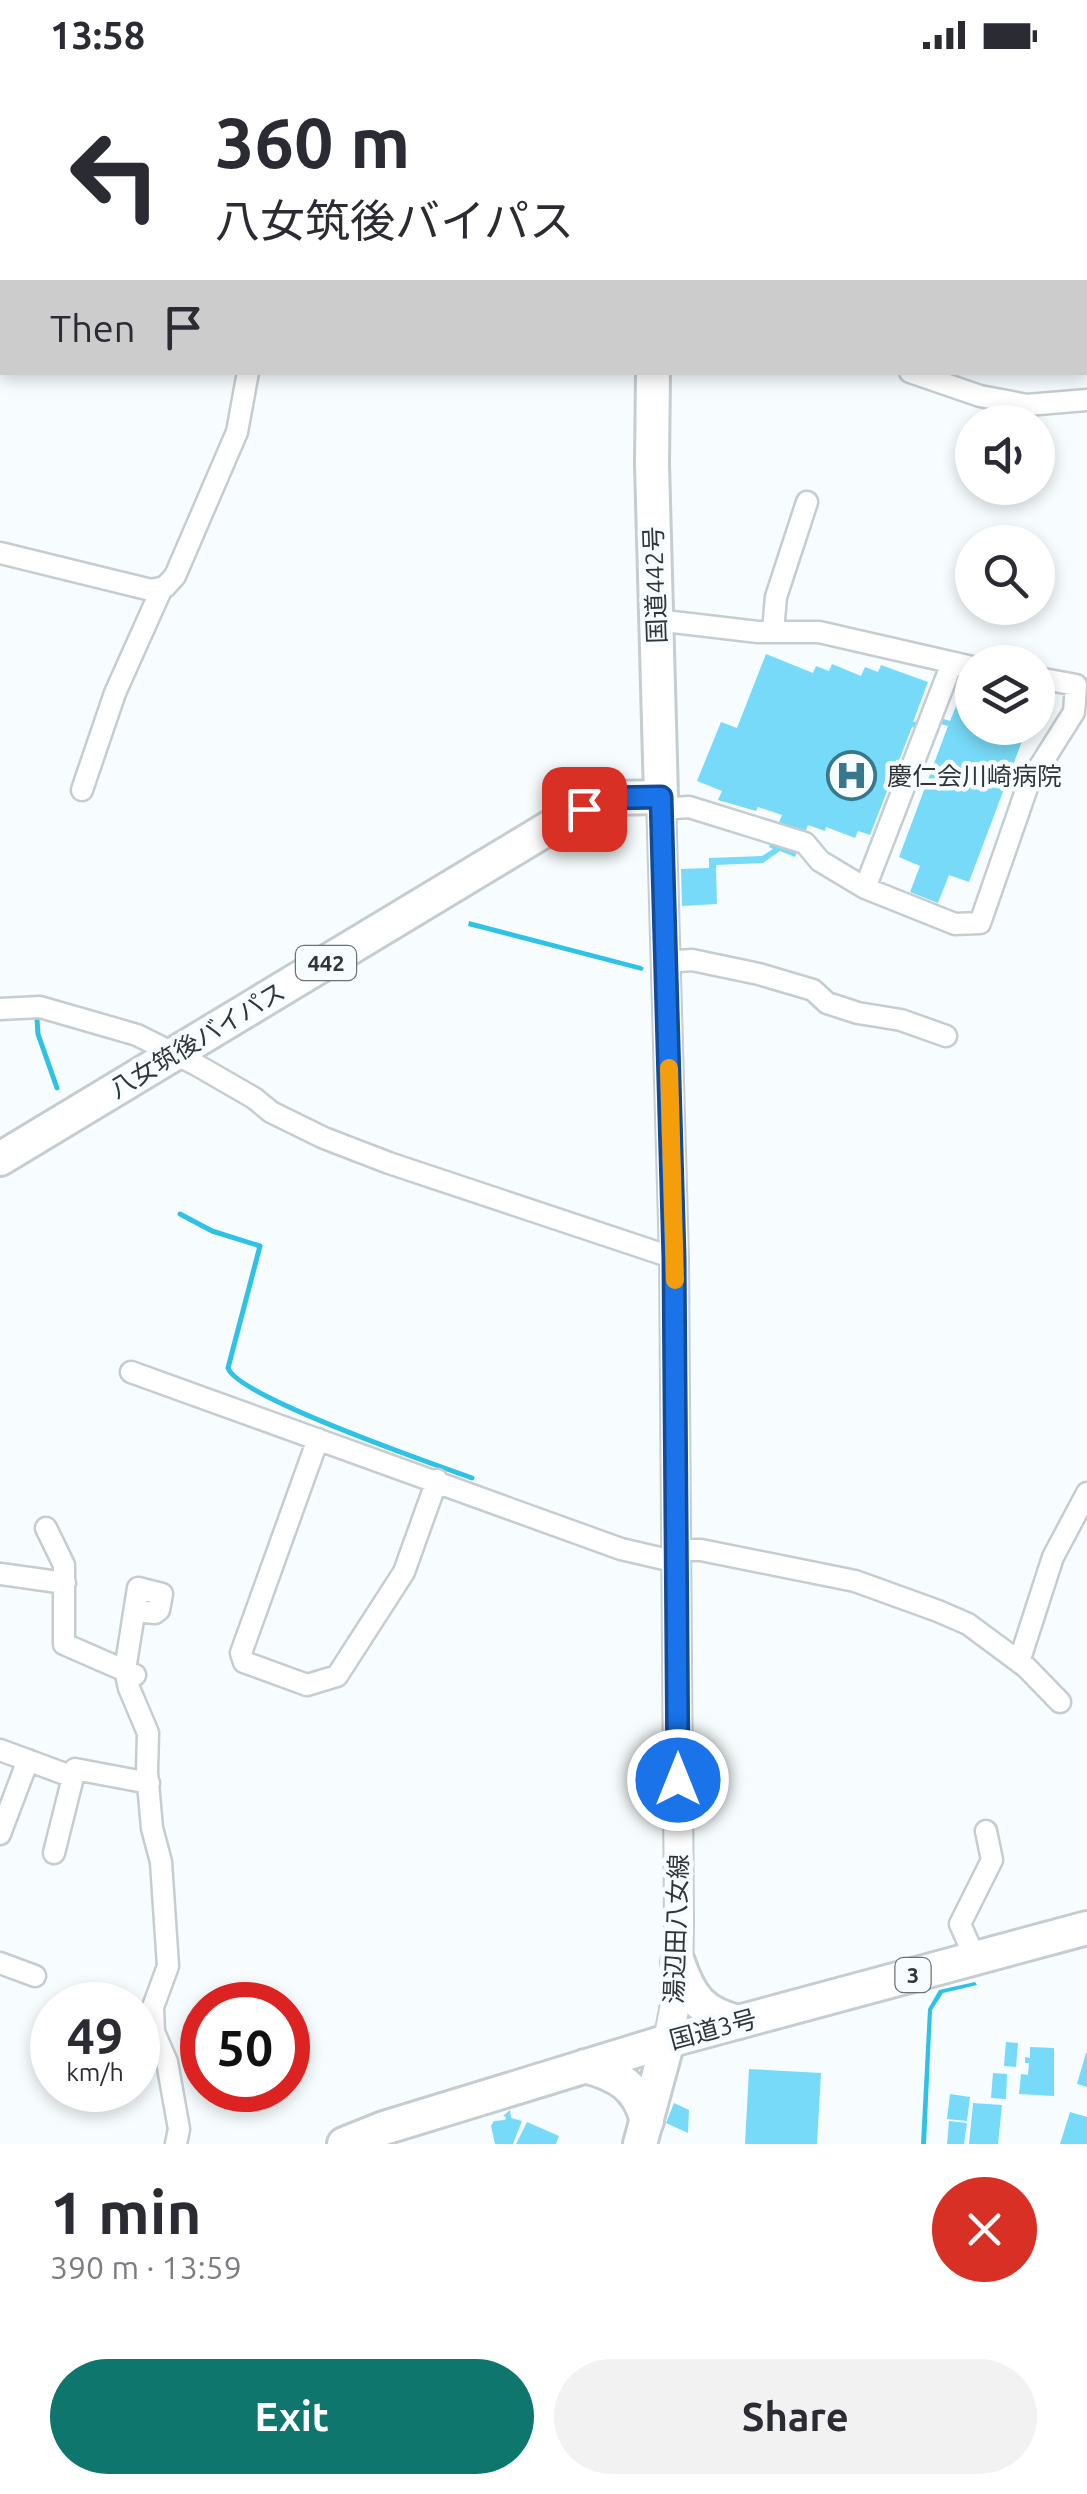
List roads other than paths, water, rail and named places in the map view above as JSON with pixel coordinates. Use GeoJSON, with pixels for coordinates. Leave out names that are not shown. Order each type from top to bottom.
{"type":"FeatureCollection","features":[{"type":"Feature","properties":{"kind":"main road","name":"国道442号"},"geometry":{"type":"LineString","coordinates":[[653,375],[661,803]]}},
{"type":"Feature","properties":{"kind":"main road","name":"八女筑後バイパス"},"geometry":{"type":"LineString","coordinates":[[0,1158],[562,820],[606,798],[661,803]]}},
{"type":"Feature","properties":{"kind":"main road","name":"湯辺田八女線"},"geometry":{"type":"LineString","coordinates":[[661,803],[674,1258],[677,1556],[678,1989],[668,2041]]}},
{"type":"Feature","properties":{"kind":"main road","name":"国道3号"},"geometry":{"type":"LineString","coordinates":[[344,2144],[384,2128],[668,2041],[1087,1928]]}},
{"type":"Feature","properties":{"kind":"main road"},"geometry":{"type":"LineString","coordinates":[[678,1962],[699,2004],[722,2018],[740,2022]]}},
{"type":"Feature","properties":{"kind":"main road"},"geometry":{"type":"LineString","coordinates":[[643,2133],[668,2041]]}},
{"type":"Feature","properties":{"kind":"main road"},"geometry":{"type":"LineString","coordinates":[[584,2066],[627,2082],[636,2092],[643,2133]]}},
{"type":"Feature","properties":{"kind":"street"},"geometry":{"type":"LineString","coordinates":[[82,790],[115,693],[162,588],[175,576],[237,432],[247,375]]}},
{"type":"Feature","properties":{"kind":"street"},"geometry":{"type":"LineString","coordinates":[[919,375],[980,396],[1027,405],[1087,400]]}},
{"type":"Feature","properties":{"kind":"street"},"geometry":{"type":"LineString","coordinates":[[773,631],[776,597],[807,502]]}},
{"type":"Feature","properties":{"kind":"street"},"geometry":{"type":"LineString","coordinates":[[0,554],[151,590],[162,588]]}},
{"type":"Feature","properties":{"kind":"street"},"geometry":{"type":"LineString","coordinates":[[656,620],[758,632],[819,632],[955,663]]}},
{"type":"Feature","properties":{"kind":"street"},"geometry":{"type":"LineString","coordinates":[[866,888],[955,681]]}},
{"type":"Feature","properties":{"kind":"street"},"geometry":{"type":"LineString","coordinates":[[1055,681],[1076,685],[1074,712],[1055,742]]}},
{"type":"Feature","properties":{"kind":"street"},"geometry":{"type":"LineString","coordinates":[[661,803],[689,806],[805,843],[820,861],[842,877],[956,924],[980,924],[1028,785],[1053,745]]}},
{"type":"Feature","properties":{"kind":"street"},"geometry":{"type":"LineString","coordinates":[[666,962],[692,960],[759,974],[813,990],[828,1003],[858,1013],[902,1020],[946,1036]]}},
{"type":"Feature","properties":{"kind":"street"},"geometry":{"type":"LineString","coordinates":[[0,1009],[40,1008],[137,1036],[324,1138],[674,1258]]}},
{"type":"Feature","properties":{"kind":"street"},"geometry":{"type":"LineString","coordinates":[[131,1372],[621,1549],[677,1556],[701,1550],[855,1581],[968,1624],[1019,1662],[1060,1702]]}},
{"type":"Feature","properties":{"kind":"street"},"geometry":{"type":"LineString","coordinates":[[318,1438],[241,1653],[244,1662],[290,1681],[307,1685],[337,1676],[404,1572],[437,1480]]}},
{"type":"Feature","properties":{"kind":"street"},"geometry":{"type":"LineString","coordinates":[[1019,1662],[1053,1557],[1087,1492]]}},
{"type":"Feature","properties":{"kind":"street"},"geometry":{"type":"LineString","coordinates":[[46,1528],[64,1565],[64,1644],[133,1674]]}},
{"type":"Feature","properties":{"kind":"street"},"geometry":{"type":"LineString","coordinates":[[0,1574],[65,1583]]}},
{"type":"Feature","properties":{"kind":"street"},"geometry":{"type":"LineString","coordinates":[[135,1611],[129,1688],[148,1732],[148,1783],[152,1828],[161,1862],[168,1966],[152,2007],[154,2032],[166,2062],[179,2129],[176,2144]]}},
{"type":"Feature","properties":{"kind":"street"},"geometry":{"type":"LineString","coordinates":[[0,1750],[72,1777]]}},
{"type":"Feature","properties":{"kind":"street"},"geometry":{"type":"LineString","coordinates":[[0,1834],[28,1760]]}},
{"type":"Feature","properties":{"kind":"street"},"geometry":{"type":"LineString","coordinates":[[54,1853],[74,1769],[148,1783]]}},
{"type":"Feature","properties":{"kind":"street"},"geometry":{"type":"LineString","coordinates":[[976,1958],[960,1924],[992,1860],[986,1831]]}},
{"type":"Feature","properties":{"kind":"street"},"geometry":{"type":"LineString","coordinates":[[0,1963],[36,1976]]}},
{"type":"Feature","properties":{"kind":"water"},"geometry":{"type":"Polygon","coordinates":[[[469,921],[644,968],[642,971],[468,926],[469,921]]]}},
{"type":"Feature","properties":{"kind":"water"},"geometry":{"type":"Polygon","coordinates":[[[975,1982],[977,1985],[943,1993],[932,2010],[926,2144],[921,2144],[928,2009],[939,1990],[975,1982]]]}},
{"type":"Feature","properties":{"kind":"waterway"},"geometry":{"type":"LineString","coordinates":[[37,1019],[38,1034],[57,1088]]}},
{"type":"Feature","properties":{"kind":"waterway"},"geometry":{"type":"LineString","coordinates":[[180,1214],[212,1231],[260,1246],[228,1368],[240,1380],[339,1429],[472,1478]]}},
{"type":"Feature","properties":{"kind":"place","name":"慶仁会川崎病院"},"geometry":{"type":"Point","coordinates":[852,776]}}]}
